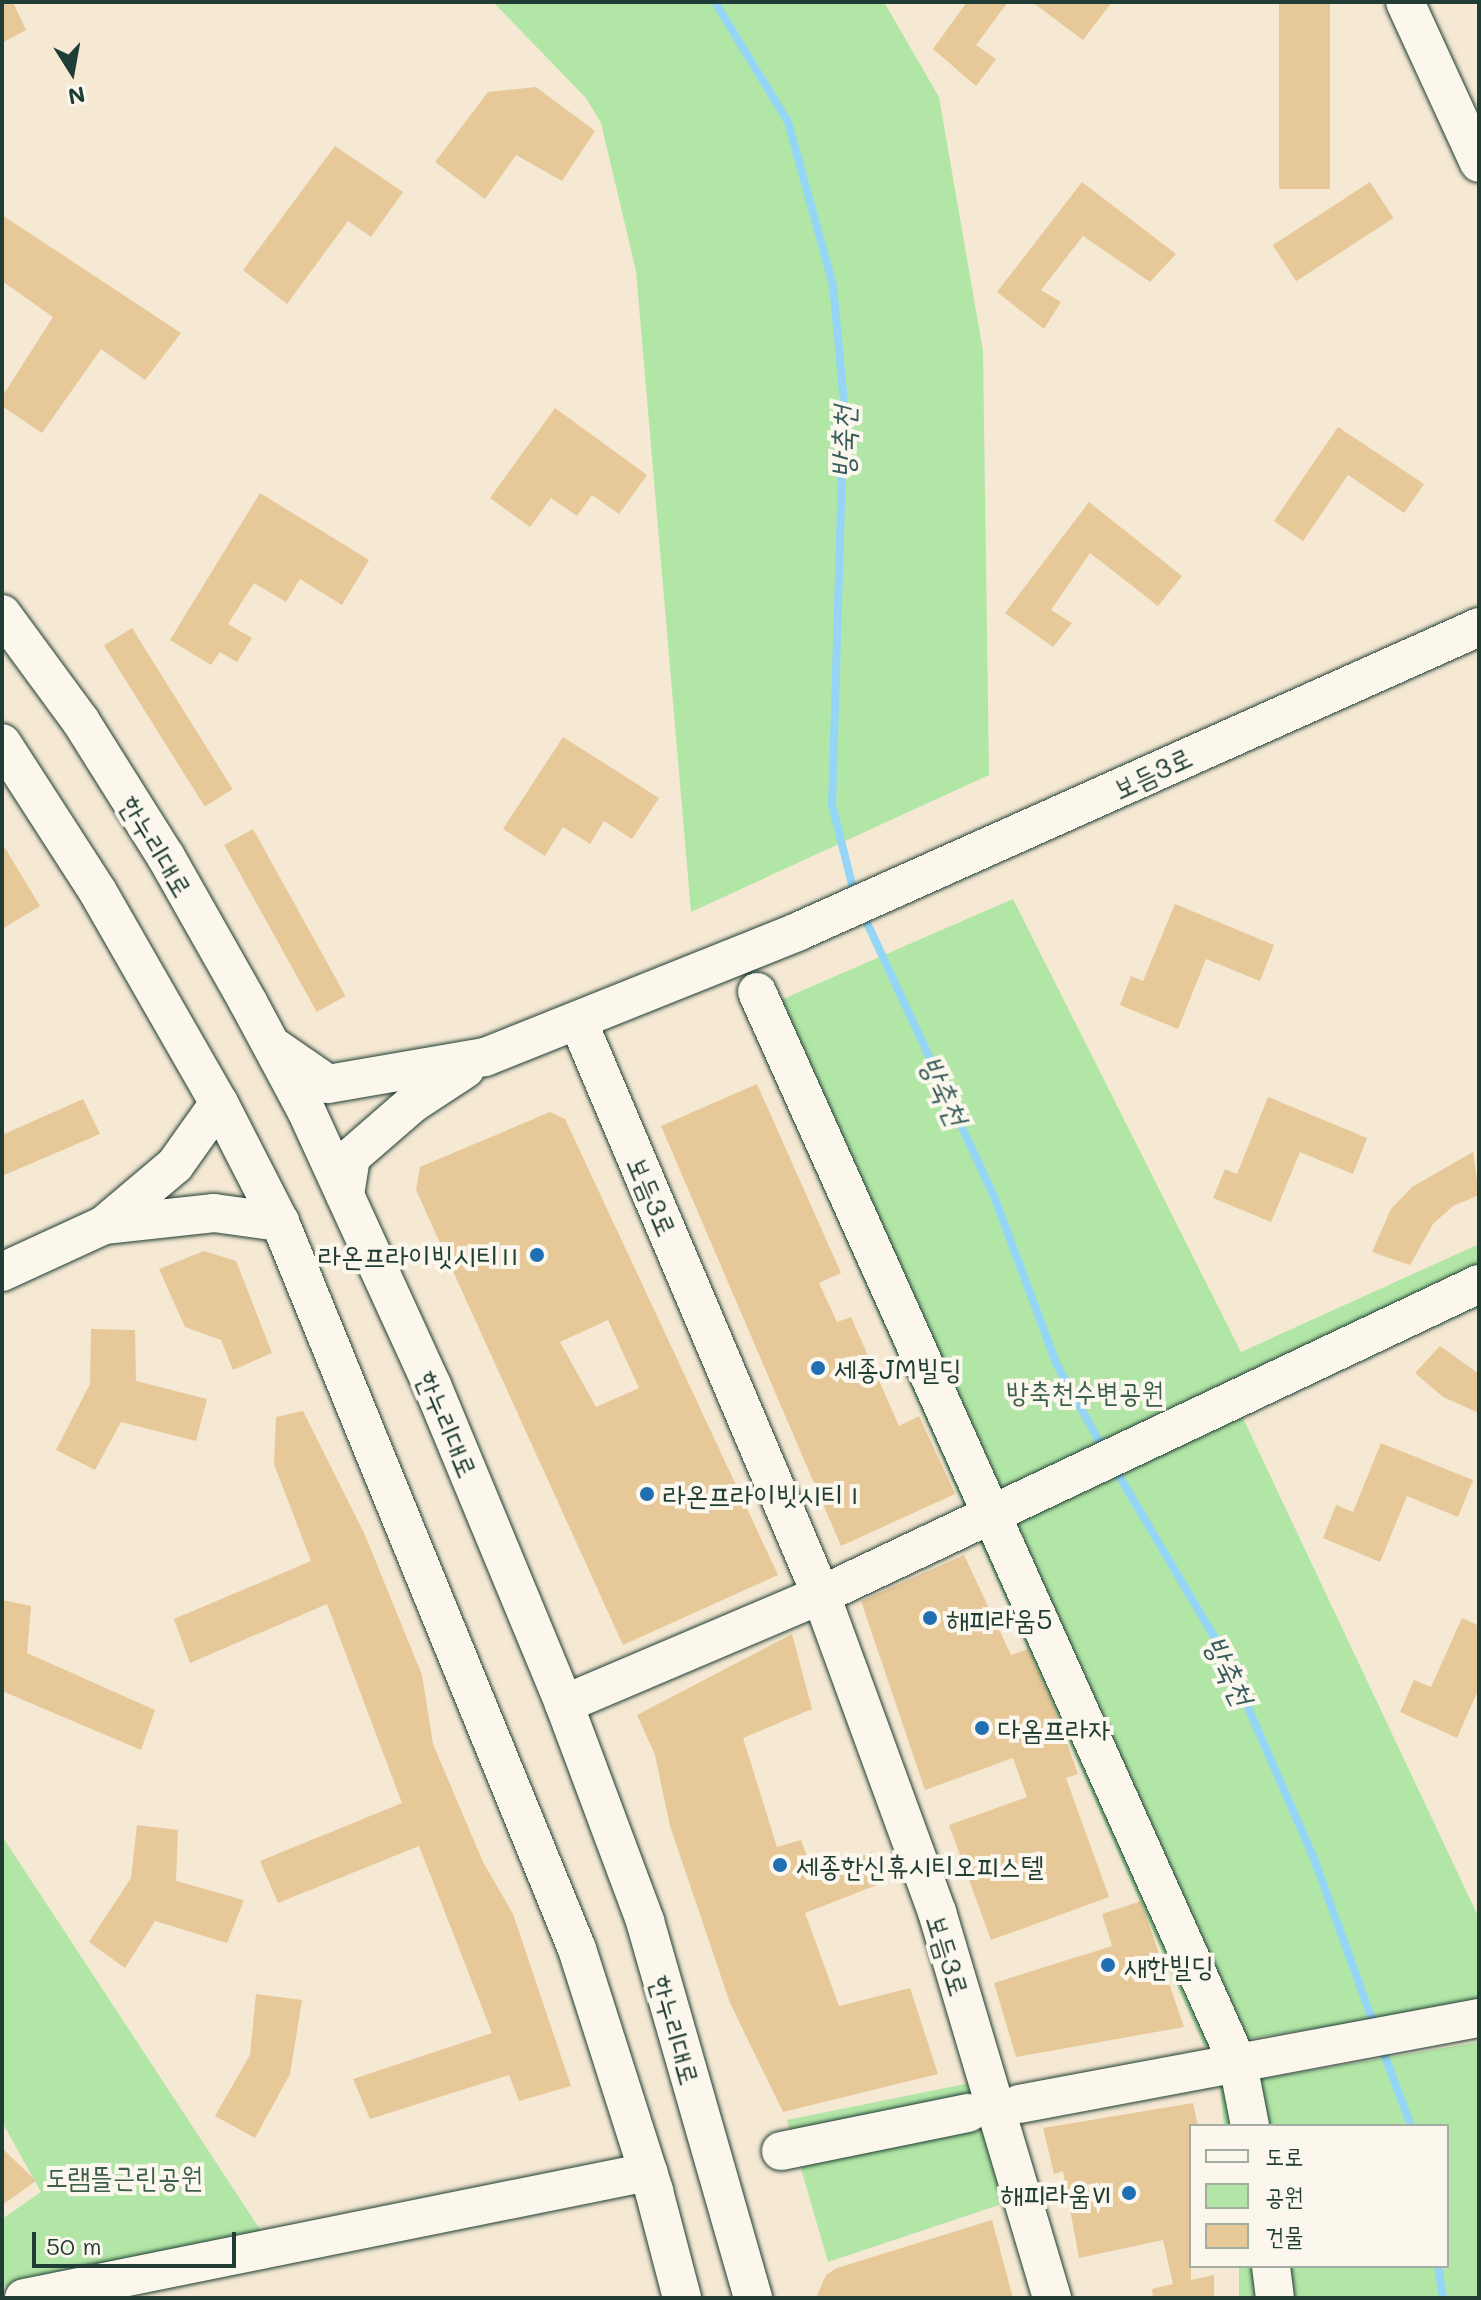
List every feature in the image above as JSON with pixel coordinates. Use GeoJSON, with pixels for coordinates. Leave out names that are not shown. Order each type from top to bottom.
{"type":"FeatureCollection","features":[{"type":"Feature","properties":{"kind":"street"},"geometry":{"type":"LineString","coordinates":[[1405,2],[1479,163]]}},
{"type":"Feature","properties":{"kind":"street","name":"한누리대로"},"geometry":{"type":"LineString","coordinates":[[2,614],[80,720],[166,857],[270,1044],[345,1195],[432,1385],[564,1704],[645,1921],[753,2298]]}},
{"type":"Feature","properties":{"kind":"street","name":"보듬3로"},"geometry":{"type":"LineString","coordinates":[[1052,2298],[937,1912],[821,1595],[578,1021],[931,874],[1479,627]]}},
{"type":"Feature","properties":{"kind":"street"},"geometry":{"type":"LineString","coordinates":[[2,743],[98,892],[219,1103],[280,1222],[577,1949],[648,2172],[682,2298]]}},
{"type":"Feature","properties":{"kind":"street"},"geometry":{"type":"LineString","coordinates":[[757,992],[1238,2064],[1250,2124]]}},
{"type":"Feature","properties":{"kind":"street"},"geometry":{"type":"LineString","coordinates":[[270,1044],[328,1084],[485,1057],[578,1021]]}},
{"type":"Feature","properties":{"kind":"street"},"geometry":{"type":"LineString","coordinates":[[345,1195],[351,1157],[412,1104],[485,1057]]}},
{"type":"Feature","properties":{"kind":"street"},"geometry":{"type":"LineString","coordinates":[[2,1272],[104,1225],[175,1165],[219,1103]]}},
{"type":"Feature","properties":{"kind":"street"},"geometry":{"type":"LineString","coordinates":[[104,1225],[214,1213],[280,1222]]}},
{"type":"Feature","properties":{"kind":"street"},"geometry":{"type":"LineString","coordinates":[[564,1704],[821,1595],[1479,1284]]}},
{"type":"Feature","properties":{"kind":"street"},"geometry":{"type":"LineString","coordinates":[[1019,2104],[1479,2018]]}},
{"type":"Feature","properties":{"kind":"street"},"geometry":{"type":"LineString","coordinates":[[781,2151],[968,2113]]}},
{"type":"Feature","properties":{"kind":"street"},"geometry":{"type":"LineString","coordinates":[[24,2298],[648,2172]]}},
{"type":"Feature","properties":{"kind":"street"},"geometry":{"type":"LineString","coordinates":[[1271,2268],[1275,2298]]}},
{"type":"Feature","properties":{"kind":"green space"},"geometry":{"type":"Polygon","coordinates":[[[493,2],[884,2],[939,97],[983,351],[989,775],[691,912],[636,271],[601,123],[586,98],[493,2]]]}},
{"type":"Feature","properties":{"kind":"green space","name":"방축천수변공원"},"geometry":{"type":"Polygon","coordinates":[[[1013,899],[1241,1352],[1479,1244],[1479,1306],[1242,1416],[1479,1918],[1479,2002],[1204,2046],[746,1015],[1013,899]]]}},
{"type":"Feature","properties":{"kind":"green space","name":"도램뜰근린공원"},"geometry":{"type":"Polygon","coordinates":[[[2,1836],[263,2234],[2,2287],[2,2219],[41,2192],[2,2122],[2,1836]]]}},
{"type":"Feature","properties":{"kind":"green space"},"geometry":{"type":"Polygon","coordinates":[[[1479,2042],[1479,2298],[1239,2298],[1239,2268],[1449,2268],[1449,2124],[1224,2124],[1220,2086],[1479,2042]]]}},
{"type":"Feature","properties":{"kind":"green space"},"geometry":{"type":"Polygon","coordinates":[[[970,2083],[1005,2203],[828,2262],[787,2120],[970,2083]]]}},
{"type":"Feature","properties":{"kind":"building"},"geometry":{"type":"Polygon","coordinates":[[[2,2],[13,2],[26,30],[2,43],[2,2]]]}},
{"type":"Feature","properties":{"kind":"building"},"geometry":{"type":"Polygon","coordinates":[[[967,2],[1008,2],[976,45],[996,59],[976,86],[933,49],[967,2]]]}},
{"type":"Feature","properties":{"kind":"building"},"geometry":{"type":"Polygon","coordinates":[[[1032,2],[1112,2],[1083,40],[1032,2]]]}},
{"type":"Feature","properties":{"kind":"building"},"geometry":{"type":"Polygon","coordinates":[[[1279,2],[1330,2],[1330,189],[1279,189],[1279,2]]]}},
{"type":"Feature","properties":{"kind":"building"},"geometry":{"type":"Polygon","coordinates":[[[536,87],[595,131],[562,181],[516,155],[485,199],[435,162],[488,92],[536,87]]]}},
{"type":"Feature","properties":{"kind":"building"},"geometry":{"type":"Polygon","coordinates":[[[335,146],[403,192],[371,237],[348,221],[287,304],[243,270],[335,146]]]}},
{"type":"Feature","properties":{"kind":"building"},"geometry":{"type":"Polygon","coordinates":[[[1082,182],[1176,254],[1150,282],[1083,236],[1041,290],[1061,302],[1044,329],[997,292],[1082,182]]]}},
{"type":"Feature","properties":{"kind":"building"},"geometry":{"type":"Polygon","coordinates":[[[1370,182],[1393,218],[1296,281],[1273,245],[1370,182]]]}},
{"type":"Feature","properties":{"kind":"building"},"geometry":{"type":"Polygon","coordinates":[[[2,215],[181,333],[145,380],[101,349],[42,433],[2,406],[2,397],[53,317],[2,281],[2,215]]]}},
{"type":"Feature","properties":{"kind":"building"},"geometry":{"type":"Polygon","coordinates":[[[555,408],[647,475],[619,514],[592,495],[577,516],[551,498],[530,527],[490,498],[555,408]]]}},
{"type":"Feature","properties":{"kind":"building"},"geometry":{"type":"Polygon","coordinates":[[[1338,427],[1424,484],[1404,513],[1348,475],[1303,541],[1274,521],[1338,427]]]}},
{"type":"Feature","properties":{"kind":"building"},"geometry":{"type":"Polygon","coordinates":[[[260,493],[369,560],[342,605],[300,579],[286,602],[254,583],[228,624],[252,638],[237,662],[220,652],[211,665],[170,640],[260,493]]]}},
{"type":"Feature","properties":{"kind":"building"},"geometry":{"type":"Polygon","coordinates":[[[1089,502],[1182,576],[1158,606],[1090,553],[1051,610],[1072,623],[1053,647],[1005,613],[1089,502]]]}},
{"type":"Feature","properties":{"kind":"building"},"geometry":{"type":"Polygon","coordinates":[[[132,628],[233,789],[205,807],[104,645],[132,628]]]}},
{"type":"Feature","properties":{"kind":"building"},"geometry":{"type":"Polygon","coordinates":[[[563,737],[659,798],[632,839],[604,821],[590,844],[563,827],[545,856],[503,829],[563,737]]]}},
{"type":"Feature","properties":{"kind":"building"},"geometry":{"type":"Polygon","coordinates":[[[253,829],[346,996],[317,1012],[224,845],[253,829]]]}},
{"type":"Feature","properties":{"kind":"building"},"geometry":{"type":"Polygon","coordinates":[[[2,843],[40,906],[2,929],[2,843]]]}},
{"type":"Feature","properties":{"kind":"building"},"geometry":{"type":"Polygon","coordinates":[[[1175,904],[1274,945],[1260,981],[1206,959],[1178,1029],[1120,1005],[1131,976],[1143,981],[1175,904]]]}},
{"type":"Feature","properties":{"kind":"building"},"geometry":{"type":"Polygon","coordinates":[[[757,1084],[841,1273],[819,1283],[837,1322],[851,1317],[899,1426],[919,1416],[955,1494],[841,1546],[661,1126],[757,1084]]]}},
{"type":"Feature","properties":{"kind":"building"},"geometry":{"type":"Polygon","coordinates":[[[1268,1097],[1367,1138],[1353,1174],[1300,1152],[1271,1222],[1213,1198],[1225,1169],[1237,1174],[1268,1097]]]}},
{"type":"Feature","properties":{"kind":"building"},"geometry":{"type":"Polygon","coordinates":[[[83,1099],[100,1134],[2,1176],[2,1135],[83,1099]]]}},
{"type":"Feature","properties":{"kind":"building"},"geometry":{"type":"Polygon","coordinates":[[[550,1112],[565,1119],[778,1575],[623,1645],[416,1190],[420,1167],[550,1112]],[[608,1320],[560,1342],[596,1407],[639,1388],[608,1320]]]}},
{"type":"Feature","properties":{"kind":"building"},"geometry":{"type":"Polygon","coordinates":[[[1473,1152],[1479,1195],[1453,1206],[1433,1224],[1410,1265],[1372,1252],[1391,1209],[1412,1187],[1473,1152]]]}},
{"type":"Feature","properties":{"kind":"building"},"geometry":{"type":"Polygon","coordinates":[[[204,1251],[236,1261],[272,1353],[233,1370],[221,1340],[185,1327],[159,1269],[204,1251]]]}},
{"type":"Feature","properties":{"kind":"building"},"geometry":{"type":"Polygon","coordinates":[[[91,1329],[135,1330],[136,1381],[207,1399],[196,1441],[121,1422],[95,1470],[56,1450],[90,1384],[91,1329]]]}},
{"type":"Feature","properties":{"kind":"building"},"geometry":{"type":"Polygon","coordinates":[[[1440,1346],[1479,1374],[1479,1413],[1443,1397],[1415,1373],[1440,1346]]]}},
{"type":"Feature","properties":{"kind":"building"},"geometry":{"type":"Polygon","coordinates":[[[303,1411],[365,1535],[422,1675],[433,1744],[483,1862],[513,1914],[571,2086],[519,2101],[509,2075],[370,2119],[353,2079],[492,2033],[419,1846],[278,1903],[260,1861],[402,1803],[327,1604],[190,1663],[174,1619],[311,1561],[274,1464],[276,1417],[303,1411]]]}},
{"type":"Feature","properties":{"kind":"building"},"geometry":{"type":"Polygon","coordinates":[[[1381,1443],[1473,1480],[1458,1517],[1407,1496],[1380,1562],[1323,1538],[1336,1505],[1353,1512],[1381,1443]]]}},
{"type":"Feature","properties":{"kind":"building"},"geometry":{"type":"Polygon","coordinates":[[[964,1555],[1011,1655],[1028,1649],[1054,1707],[1078,1774],[1066,1778],[1109,1897],[991,1940],[949,1825],[1027,1797],[1013,1758],[925,1790],[861,1601],[964,1555]]]}},
{"type":"Feature","properties":{"kind":"building"},"geometry":{"type":"Polygon","coordinates":[[[2,1600],[31,1606],[27,1653],[155,1710],[141,1750],[2,1691],[2,1600]]]}},
{"type":"Feature","properties":{"kind":"building"},"geometry":{"type":"Polygon","coordinates":[[[1462,1618],[1479,1626],[1479,1688],[1457,1738],[1400,1712],[1414,1680],[1431,1687],[1462,1618]]]}},
{"type":"Feature","properties":{"kind":"building","name":"세종한신휴시티오피스텔"},"geometry":{"type":"Polygon","coordinates":[[[792,1634],[812,1709],[743,1738],[777,1847],[801,1840],[813,1873],[872,1852],[882,1883],[805,1913],[839,2006],[910,1988],[938,2074],[783,2112],[730,2003],[670,1826],[655,1755],[637,1715],[792,1634]]]}},
{"type":"Feature","properties":{"kind":"building"},"geometry":{"type":"Polygon","coordinates":[[[137,1825],[178,1830],[176,1881],[244,1900],[227,1943],[155,1921],[125,1968],[89,1942],[131,1878],[137,1825]]]}},
{"type":"Feature","properties":{"kind":"building","name":"새한빌딩"},"geometry":{"type":"Polygon","coordinates":[[[1141,1901],[1184,2027],[1016,2057],[994,1983],[1112,1946],[1102,1914],[1141,1901]]]}},
{"type":"Feature","properties":{"kind":"building"},"geometry":{"type":"Polygon","coordinates":[[[256,1994],[302,2000],[290,2074],[255,2138],[215,2116],[250,2055],[256,1994]]]}},
{"type":"Feature","properties":{"kind":"building","name":"해피라움Ⅵ"},"geometry":{"type":"Polygon","coordinates":[[[1193,2103],[1198,2124],[1189,2124],[1189,2268],[1191,2280],[1214,2275],[1214,2298],[1153,2298],[1152,2289],[1173,2284],[1163,2240],[1079,2258],[1063,2171],[1054,2174],[1043,2128],[1193,2103]]]}},
{"type":"Feature","properties":{"kind":"building"},"geometry":{"type":"Polygon","coordinates":[[[2,2148],[36,2181],[2,2205],[2,2148]]]}},
{"type":"Feature","properties":{"kind":"building"},"geometry":{"type":"Polygon","coordinates":[[[992,2220],[1013,2298],[816,2298],[826,2275],[837,2268],[992,2220]]]}},
{"type":"Feature","properties":{"kind":"waterway","name":"방축천"},"geometry":{"type":"LineString","coordinates":[[715,2],[788,122],[833,285],[844,404],[832,805],[855,896]]}},
{"type":"Feature","properties":{"kind":"waterway","name":"방축천"},"geometry":{"type":"LineString","coordinates":[[862,912],[994,1196],[1057,1365],[1104,1450]]}},
{"type":"Feature","properties":{"kind":"waterway","name":"방축천"},"geometry":{"type":"LineString","coordinates":[[1115,1469],[1225,1655],[1313,1856],[1375,2027]]}},
{"type":"Feature","properties":{"kind":"waterway","name":"방축천"},"geometry":{"type":"LineString","coordinates":[[1382,2048],[1410,2124]]}},
{"type":"Feature","properties":{"kind":"waterway","name":"방축천"},"geometry":{"type":"LineString","coordinates":[[1438,2268],[1443,2298]]}},
{"type":"Feature","properties":{"kind":"place","name":"라온프라이빗시티Ⅱ"},"geometry":{"type":"Point","coordinates":[537,1255]}},
{"type":"Feature","properties":{"kind":"place","name":"세종JM빌딩"},"geometry":{"type":"Point","coordinates":[818,1368]}},
{"type":"Feature","properties":{"kind":"place","name":"라온프라이빗시티Ⅰ"},"geometry":{"type":"Point","coordinates":[647,1494]}},
{"type":"Feature","properties":{"kind":"place","name":"해피라움5"},"geometry":{"type":"Point","coordinates":[930,1618]}},
{"type":"Feature","properties":{"kind":"place","name":"다옴프라자"},"geometry":{"type":"Point","coordinates":[982,1728]}},
{"type":"Feature","properties":{"kind":"place","name":"세종한신휴시티오피스텔"},"geometry":{"type":"Point","coordinates":[780,1865]}},
{"type":"Feature","properties":{"kind":"place","name":"새한빌딩"},"geometry":{"type":"Point","coordinates":[1108,1965]}},
{"type":"Feature","properties":{"kind":"place","name":"해피라움Ⅵ"},"geometry":{"type":"Point","coordinates":[1129,2193]}}]}
